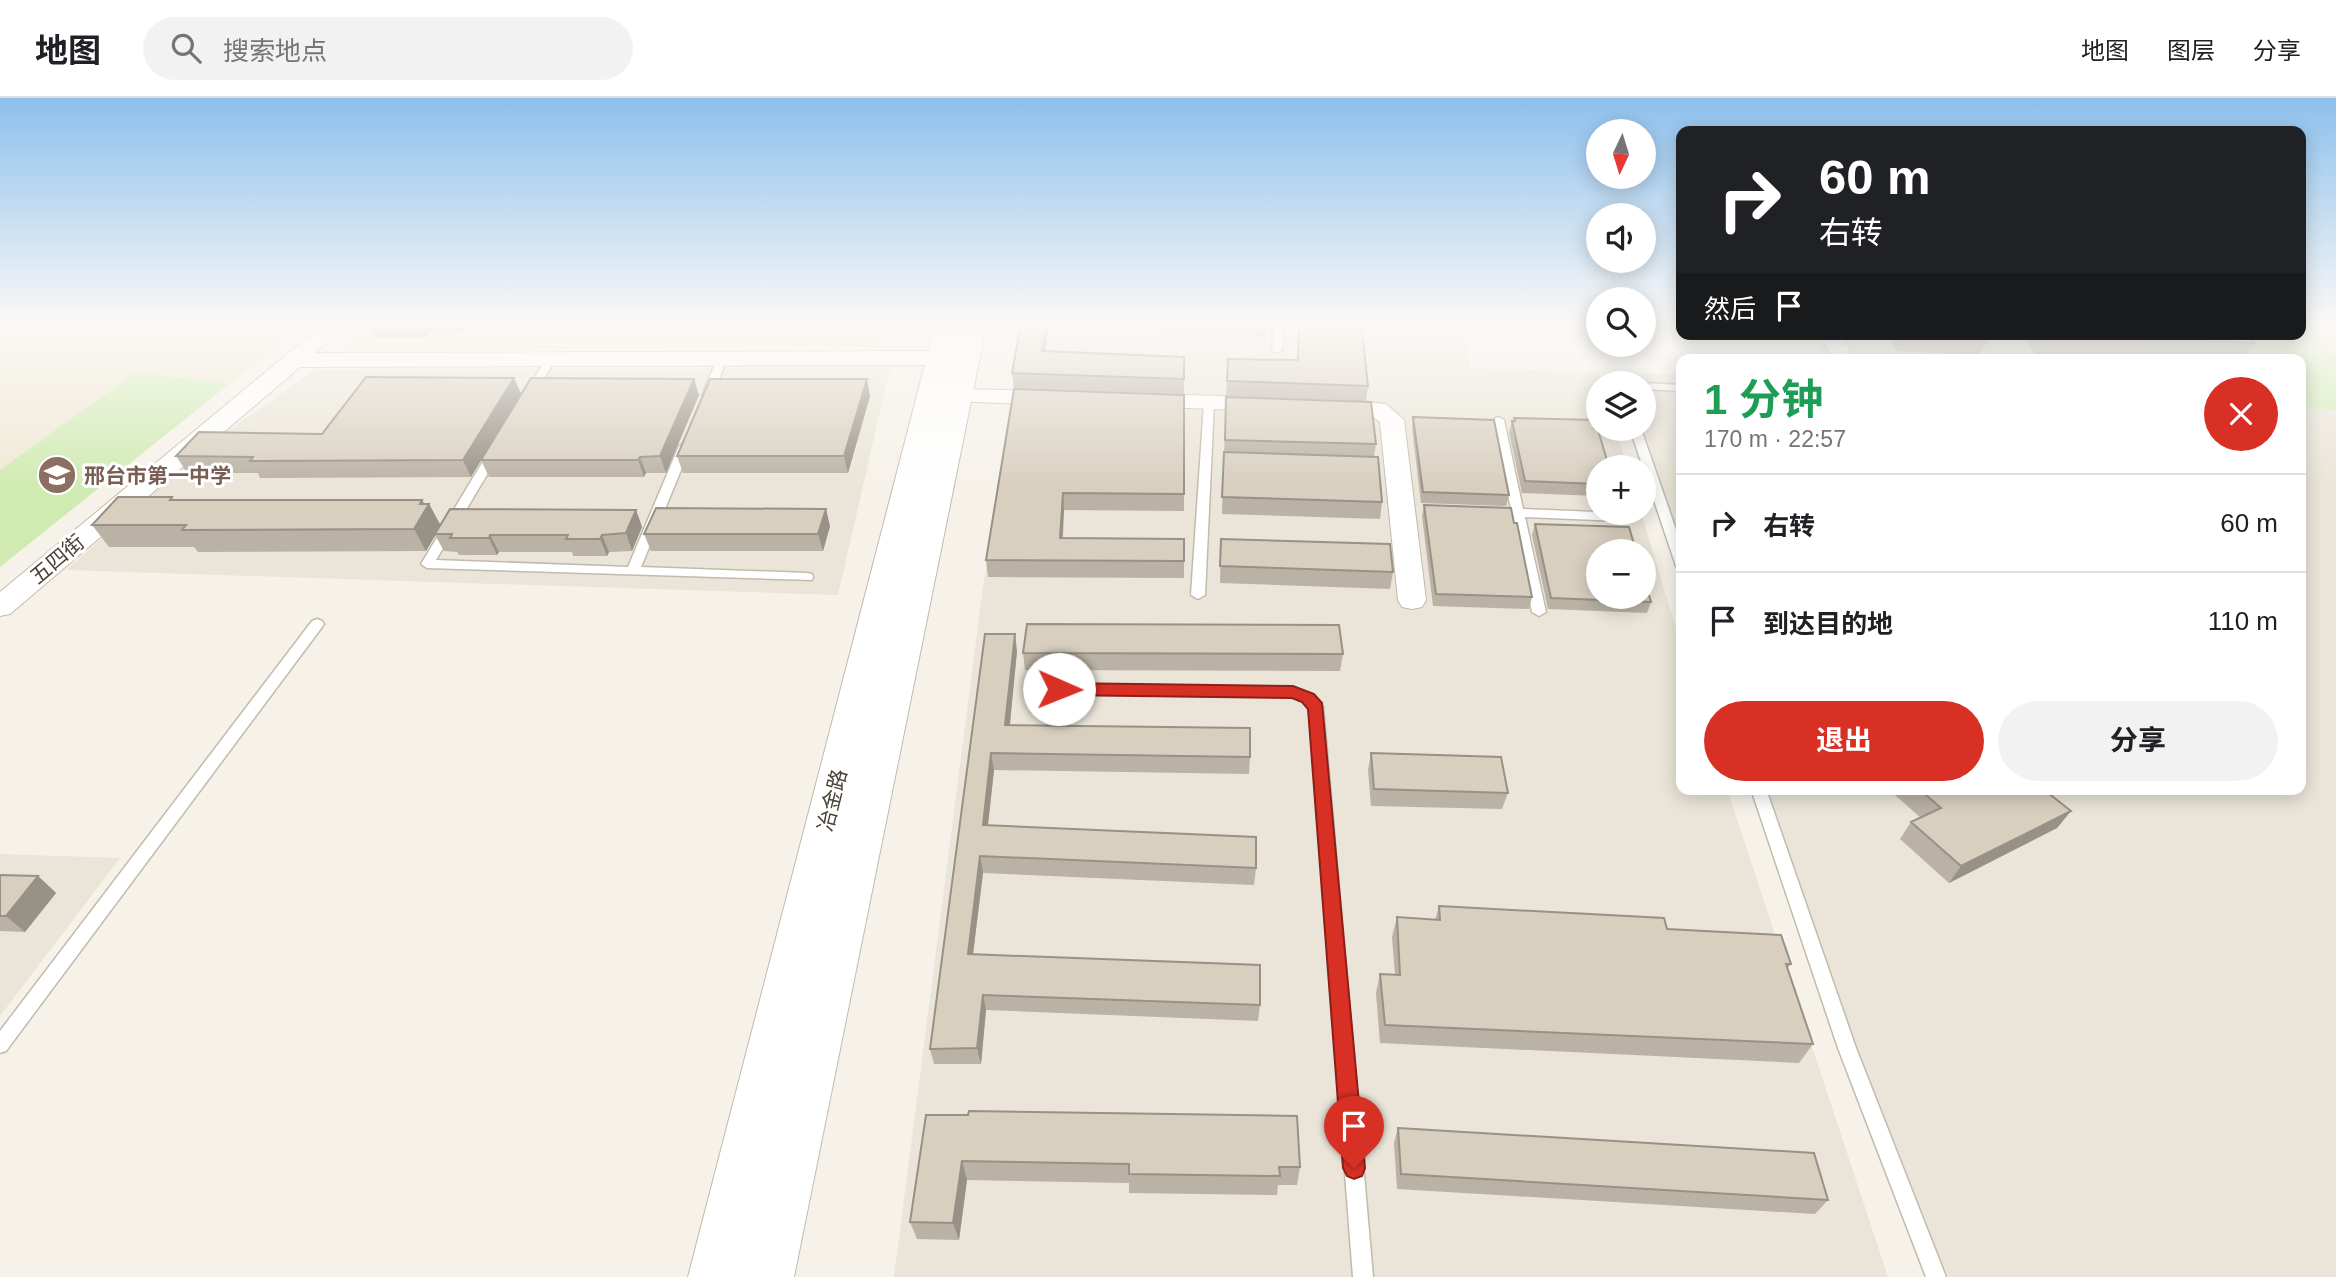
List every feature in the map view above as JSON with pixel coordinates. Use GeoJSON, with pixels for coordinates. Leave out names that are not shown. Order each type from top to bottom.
{"type":"FeatureCollection","features":[{"type":"Feature","properties":{"kind":"street","name":"五四街"},"geometry":{"type":"LineString","coordinates":[[0,607],[273,377]]}},
{"type":"Feature","properties":{"kind":"street","name":"冶金路"},"geometry":{"type":"LineString","coordinates":[[715,1277],[935,377]]}},
{"type":"Feature","properties":{"kind":"street","name":"冶金路"},"geometry":{"type":"LineString","coordinates":[[767,1277],[962,377]]}},
{"type":"Feature","properties":{"kind":"street"},"geometry":{"type":"LineString","coordinates":[[958,396],[1069,399]]}},
{"type":"Feature","properties":{"kind":"street"},"geometry":{"type":"LineString","coordinates":[[1125,400],[1288,405]]}},
{"type":"Feature","properties":{"kind":"street"},"geometry":{"type":"LineString","coordinates":[[1314,406],[1367,407],[1385,412],[1392,420],[1390,468],[1408,509],[1412,600]]}},
{"type":"Feature","properties":{"kind":"lane"},"geometry":{"type":"LineString","coordinates":[[523,405],[540,377]]}},
{"type":"Feature","properties":{"kind":"lane"},"geometry":{"type":"LineString","coordinates":[[701,409],[714,377]]}},
{"type":"Feature","properties":{"kind":"lane"},"geometry":{"type":"LineString","coordinates":[[1656,387],[1676,388]]}},
{"type":"Feature","properties":{"kind":"lane"},"geometry":{"type":"LineString","coordinates":[[1198,595],[1209,403]]}},
{"type":"Feature","properties":{"kind":"lane"},"geometry":{"type":"LineString","coordinates":[[1498,420],[1539,612]]}},
{"type":"Feature","properties":{"kind":"lane"},"geometry":{"type":"LineString","coordinates":[[633,571],[691,434]]}},
{"type":"Feature","properties":{"kind":"lane"},"geometry":{"type":"LineString","coordinates":[[503,439],[427,564],[807,577]]}},
{"type":"Feature","properties":{"kind":"lane"},"geometry":{"type":"LineString","coordinates":[[1639,441],[1676,549]]}},
{"type":"Feature","properties":{"kind":"lane"},"geometry":{"type":"LineString","coordinates":[[1205,462],[1219,463]]}},
{"type":"Feature","properties":{"kind":"lane"},"geometry":{"type":"LineString","coordinates":[[1479,512],[1586,516]]}},
{"type":"Feature","properties":{"kind":"lane"},"geometry":{"type":"LineString","coordinates":[[0,1045],[317,624]]}},
{"type":"Feature","properties":{"kind":"lane"},"geometry":{"type":"LineString","coordinates":[[1059,689],[1293,692],[1308,698],[1316,707],[1363,1277]]}},
{"type":"Feature","properties":{"kind":"lane"},"geometry":{"type":"LineString","coordinates":[[1760,795],[1847,1048],[1936,1277]]}},
{"type":"Feature","properties":{"kind":"shaded area","name":"邢台市第一中学"},"geometry":{"type":"Polygon","coordinates":[[[0,377],[238,377],[0,567],[0,377]]]}},
{"type":"Feature","properties":{"kind":"shaded area"},"geometry":{"type":"Polygon","coordinates":[[[305,377],[888,377],[838,595],[66,570],[210,443],[305,377]]]}},
{"type":"Feature","properties":{"kind":"shaded area"},"geometry":{"type":"Polygon","coordinates":[[[1014,377],[1586,377],[1586,441],[1619,441],[1624,455],[1586,455],[1586,525],[1645,525],[1649,539],[1586,539],[1586,609],[1656,609],[1656,562],[1676,628],[1676,795],[1729,795],[1888,1277],[894,1277],[981,602],[1014,377]]]}},
{"type":"Feature","properties":{"kind":"shaded area"},"geometry":{"type":"Polygon","coordinates":[[[1656,377],[1676,377],[1676,528],[1656,470],[1656,455],[1651,455],[1646,441],[1656,441],[1656,377]]]}},
{"type":"Feature","properties":{"kind":"shaded area"},"geometry":{"type":"Polygon","coordinates":[[[2306,377],[2336,377],[2336,1277],[1930,1277],[1767,795],[2306,795],[2306,377]]]}},
{"type":"Feature","properties":{"kind":"shaded area"},"geometry":{"type":"Polygon","coordinates":[[[0,854],[120,858],[0,1016],[0,854]]]}},
{"type":"Feature","properties":{"kind":"green space"},"geometry":{"type":"Polygon","coordinates":[[[129,377],[173,377],[230,383],[0,567],[0,470],[129,377]]]}},
{"type":"Feature","properties":{"kind":"green space"},"geometry":{"type":"Polygon","coordinates":[[[2306,377],[2336,377],[2336,410],[2306,408],[2306,377]]]}},
{"type":"Feature","properties":{"kind":"building"},"geometry":{"type":"Polygon","coordinates":[[[366,377],[514,378],[463,460],[250,461],[253,457],[176,456],[199,432],[322,434],[366,377]]]}},
{"type":"Feature","properties":{"kind":"building"},"geometry":{"type":"Polygon","coordinates":[[[1127,377],[1184,377],[1184,379],[1127,377]]]}},
{"type":"Feature","properties":{"kind":"building"},"geometry":{"type":"Polygon","coordinates":[[[1227,377],[1367,377],[1368,386],[1227,381],[1227,377]]]}},
{"type":"Feature","properties":{"kind":"building"},"geometry":{"type":"Polygon","coordinates":[[[531,378],[694,379],[660,456],[640,457],[638,460],[481,460],[531,378]]]}},
{"type":"Feature","properties":{"kind":"building"},"geometry":{"type":"Polygon","coordinates":[[[710,379],[867,379],[844,456],[677,456],[710,379]]]}},
{"type":"Feature","properties":{"kind":"building"},"geometry":{"type":"Polygon","coordinates":[[[1014,389],[1184,395],[1184,494],[1063,493],[1060,538],[1184,539],[1184,561],[986,560],[1014,389]]]}},
{"type":"Feature","properties":{"kind":"building"},"geometry":{"type":"Polygon","coordinates":[[[1226,397],[1371,402],[1376,444],[1225,440],[1226,397]]]}},
{"type":"Feature","properties":{"kind":"building"},"geometry":{"type":"Polygon","coordinates":[[[1413,417],[1494,420],[1509,495],[1423,492],[1413,417]]]}},
{"type":"Feature","properties":{"kind":"building"},"geometry":{"type":"Polygon","coordinates":[[[1514,418],[1586,420],[1586,441],[1601,441],[1605,455],[1586,455],[1586,484],[1525,481],[1512,421],[1515,421],[1514,418]]]}},
{"type":"Feature","properties":{"kind":"building"},"geometry":{"type":"Polygon","coordinates":[[[1224,452],[1378,457],[1382,502],[1222,497],[1224,452]]]}},
{"type":"Feature","properties":{"kind":"building"},"geometry":{"type":"Polygon","coordinates":[[[118,497],[172,497],[170,500],[422,500],[420,504],[429,504],[414,529],[182,530],[186,525],[92,525],[118,497]]]}},
{"type":"Feature","properties":{"kind":"building"},"geometry":{"type":"Polygon","coordinates":[[[1424,505],[1511,508],[1514,523],[1517,523],[1532,597],[1436,594],[1424,505]]]}},
{"type":"Feature","properties":{"kind":"building"},"geometry":{"type":"Polygon","coordinates":[[[656,508],[826,509],[818,534],[644,534],[656,508]]]}},
{"type":"Feature","properties":{"kind":"building"},"geometry":{"type":"Polygon","coordinates":[[[450,509],[636,510],[626,533],[602,535],[600,539],[566,539],[568,535],[450,538],[452,534],[435,534],[450,509]]]}},
{"type":"Feature","properties":{"kind":"building"},"geometry":{"type":"Polygon","coordinates":[[[1535,524],[1629,527],[1632,539],[1586,539],[1586,599],[1551,598],[1535,524]]]}},
{"type":"Feature","properties":{"kind":"building"},"geometry":{"type":"Polygon","coordinates":[[[1221,539],[1390,544],[1393,572],[1220,566],[1221,539]]]}},
{"type":"Feature","properties":{"kind":"building"},"geometry":{"type":"Polygon","coordinates":[[[1027,624],[1339,625],[1343,654],[1023,653],[1027,624]]]}},
{"type":"Feature","properties":{"kind":"building"},"geometry":{"type":"Polygon","coordinates":[[[985,634],[1015,634],[1005,725],[1250,728],[1250,757],[991,753],[983,825],[1256,837],[1256,868],[980,856],[968,954],[1260,965],[1260,1005],[983,995],[977,1048],[930,1049],[985,634]]]}},
{"type":"Feature","properties":{"kind":"building"},"geometry":{"type":"Polygon","coordinates":[[[1371,753],[1501,757],[1508,793],[1374,789],[1371,753]]]}},
{"type":"Feature","properties":{"kind":"building"},"geometry":{"type":"Polygon","coordinates":[[[1926,795],[2051,795],[2071,811],[1961,866],[1911,822],[1941,808],[1926,795]]]}},
{"type":"Feature","properties":{"kind":"building"},"geometry":{"type":"Polygon","coordinates":[[[0,875],[38,876],[6,916],[0,916],[0,875]]]}},
{"type":"Feature","properties":{"kind":"building"},"geometry":{"type":"Polygon","coordinates":[[[1439,906],[1664,918],[1667,929],[1781,935],[1791,964],[1786,964],[1813,1044],[1385,1025],[1380,974],[1400,975],[1397,917],[1440,920],[1439,906]]]}},
{"type":"Feature","properties":{"kind":"building"},"geometry":{"type":"Polygon","coordinates":[[[969,1111],[1297,1116],[1300,1167],[1279,1167],[1280,1176],[1129,1174],[1129,1164],[962,1161],[953,1223],[910,1222],[926,1115],[968,1115],[969,1111]]]}},
{"type":"Feature","properties":{"kind":"building"},"geometry":{"type":"Polygon","coordinates":[[[1398,1128],[1814,1153],[1828,1200],[1401,1174],[1398,1128]]]}},
{"type":"Feature","properties":{"kind":"place","name":"邢台市第一中学"},"geometry":{"type":"Point","coordinates":[57,475]}},
{"type":"Feature","properties":{"kind":"route"},"geometry":{"type":"LineString","coordinates":[[1059,689],[1293,692],[1308,698],[1316,707],[1354,1168]]}}]}
